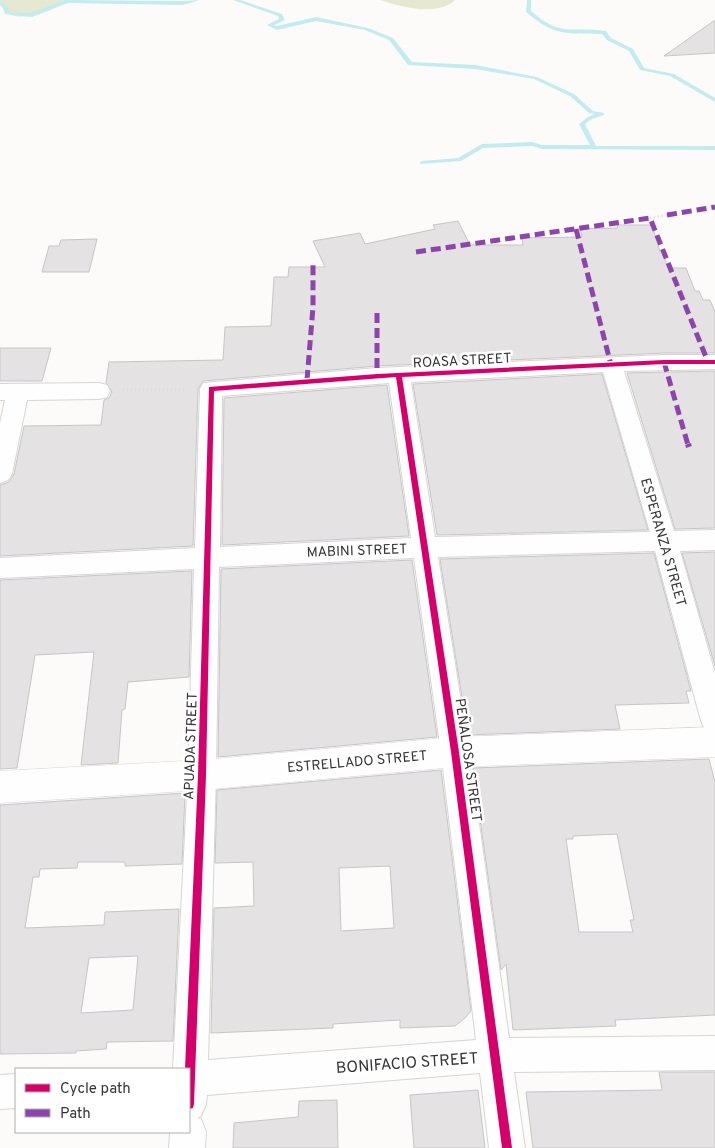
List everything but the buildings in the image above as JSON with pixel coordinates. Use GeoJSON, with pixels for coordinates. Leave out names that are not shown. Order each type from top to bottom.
{"type":"FeatureCollection","features":[{"type":"Feature","properties":{"kind":"street","name":"ROASA STREET"},"geometry":{"type":"LineString","coordinates":[[211,389],[306,380],[399,375],[715,362]]}},
{"type":"Feature","properties":{"kind":"street","name":"ESPERANZA STREET"},"geometry":{"type":"LineString","coordinates":[[611,365],[665,542],[715,721]]}},
{"type":"Feature","properties":{"kind":"street","name":"PEÑALOSA STREET"},"geometry":{"type":"LineString","coordinates":[[399,375],[455,752],[497,1055],[507,1148]]}},
{"type":"Feature","properties":{"kind":"street","name":"APUADA STREET"},"geometry":{"type":"LineString","coordinates":[[190,1068],[202,775],[211,389]]}},
{"type":"Feature","properties":{"kind":"street"},"geometry":{"type":"LineString","coordinates":[[0,474],[9,392],[99,391]]}},
{"type":"Feature","properties":{"kind":"street","name":"MABINI STREET"},"geometry":{"type":"LineString","coordinates":[[0,568],[207,556],[425,547],[715,540]]}},
{"type":"Feature","properties":{"kind":"street","name":"ESTRELLADO STREET"},"geometry":{"type":"LineString","coordinates":[[0,787],[202,775],[455,752],[715,742]]}},
{"type":"Feature","properties":{"kind":"street","name":"BONIFACIO STREET"},"geometry":{"type":"LineString","coordinates":[[190,1087],[497,1055],[715,1053]]}},
{"type":"Feature","properties":{"kind":"street"},"geometry":{"type":"LineString","coordinates":[[0,1092],[15,1091]]}},
{"type":"Feature","properties":{"kind":"street"},"geometry":{"type":"LineString","coordinates":[[187,1148],[188,1133]]}},
{"type":"Feature","properties":{"kind":"path"},"geometry":{"type":"LineString","coordinates":[[650,218],[666,215]]}},
{"type":"Feature","properties":{"kind":"path"},"geometry":{"type":"LineString","coordinates":[[99,391],[211,389]]}},
{"type":"Feature","properties":{"kind":"green space"},"geometry":{"type":"Polygon","coordinates":[[[0,0],[67,1],[30,16],[22,17],[7,13],[0,0]]]}},
{"type":"Feature","properties":{"kind":"green space"},"geometry":{"type":"Polygon","coordinates":[[[380,0],[455,0],[439,8],[419,9],[380,0]]]}},
{"type":"Feature","properties":{"kind":"waterway"},"geometry":{"type":"LineString","coordinates":[[0,3],[5,7],[7,13],[32,15],[67,1],[183,3],[198,0]]}},
{"type":"Feature","properties":{"kind":"waterway"},"geometry":{"type":"LineString","coordinates":[[235,0],[280,15],[282,20],[270,25],[277,28],[316,19],[366,29],[391,39],[410,64],[475,67],[535,78],[572,95],[591,112],[602,114],[590,118],[582,124],[594,147]]}},
{"type":"Feature","properties":{"kind":"waterway"},"geometry":{"type":"LineString","coordinates":[[529,0],[528,11],[547,26],[572,32],[604,32],[609,39],[631,50],[642,69],[672,75],[715,100]]}},
{"type":"Feature","properties":{"kind":"waterway"},"geometry":{"type":"LineString","coordinates":[[422,163],[459,160],[482,146],[532,144],[542,147],[715,148]]}},
{"type":"Feature","properties":{"kind":"marked path"},"geometry":{"type":"LineString","coordinates":[[667,215],[715,207]]}},
{"type":"Feature","properties":{"kind":"marked path"},"geometry":{"type":"LineString","coordinates":[[416,252],[650,218],[708,362]]}},
{"type":"Feature","properties":{"kind":"marked path"},"geometry":{"type":"LineString","coordinates":[[576,229],[611,365]]}},
{"type":"Feature","properties":{"kind":"marked path"},"geometry":{"type":"LineString","coordinates":[[307,380],[313,307],[313,263]]}},
{"type":"Feature","properties":{"kind":"marked path"},"geometry":{"type":"LineString","coordinates":[[377,313],[377,376]]}},
{"type":"Feature","properties":{"kind":"marked path"},"geometry":{"type":"LineString","coordinates":[[664,362],[689,447]]}},
{"type":"Feature","properties":{"kind":"cycle path"},"geometry":{"type":"LineString","coordinates":[[190,1079],[202,775],[211,389],[377,376],[664,362],[715,362]]}},
{"type":"Feature","properties":{"kind":"cycle path"},"geometry":{"type":"LineString","coordinates":[[399,375],[455,752],[507,1148]]}}]}
